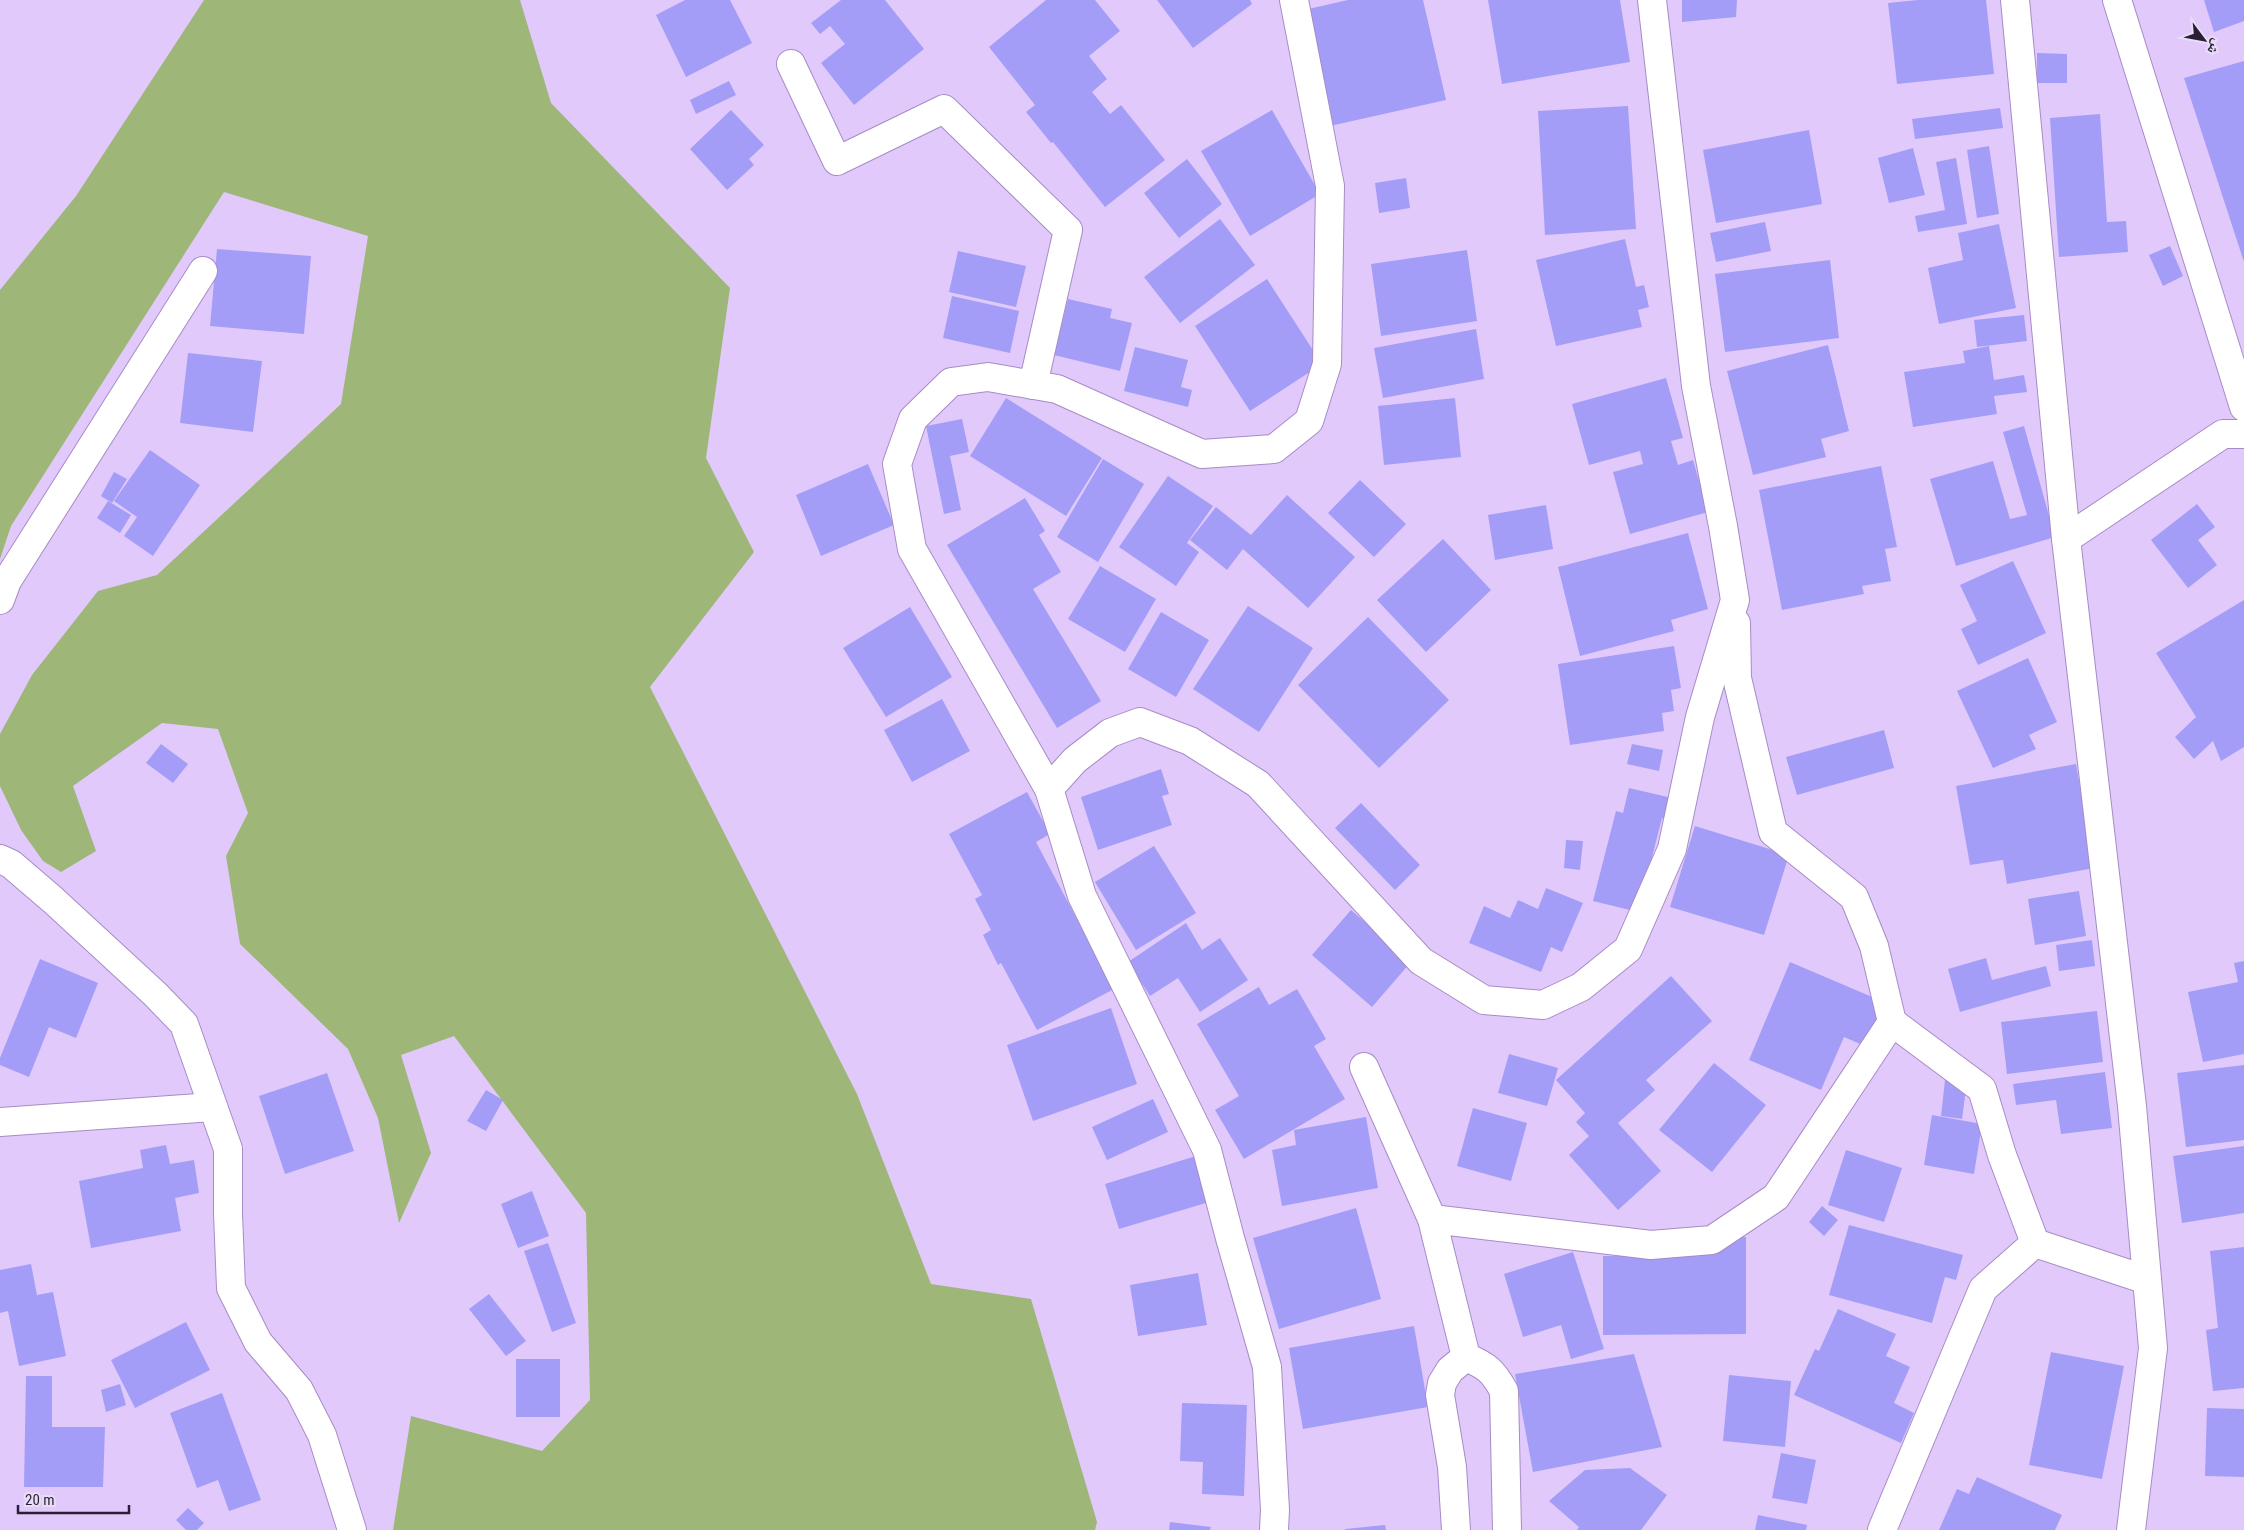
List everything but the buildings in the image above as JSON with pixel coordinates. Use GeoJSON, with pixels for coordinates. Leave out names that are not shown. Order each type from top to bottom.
{"type":"FeatureCollection","features":[{"type":"Feature","properties":{"kind":"street"},"geometry":{"type":"LineString","coordinates":[[1274,1530],[1275,1510],[1267,1367],[1207,1150],[1082,896],[1049,790],[912,549],[897,464],[913,419],[951,382],[988,377],[1057,389],[1202,454],[1274,449],[1309,421],[1327,364],[1330,186],[1294,0]]}},
{"type":"Feature","properties":{"kind":"street"},"geometry":{"type":"LineString","coordinates":[[1652,0],[1696,386],[1724,526],[1735,600],[1737,678],[1773,832],[1854,897],[1874,946],[1892,1022],[1982,1089],[2002,1155],[2035,1243]]}},
{"type":"Feature","properties":{"kind":"street"},"geometry":{"type":"LineString","coordinates":[[2015,0],[2066,539],[2132,1106],[2153,1348],[2131,1530]]}},
{"type":"Feature","properties":{"kind":"street"},"geometry":{"type":"LineString","coordinates":[[2066,539],[2234,434],[2244,409],[2117,0]]}},
{"type":"Feature","properties":{"kind":"street"},"geometry":{"type":"LineString","coordinates":[[791,64],[836,161],[944,109],[1068,230],[1033,385]]}},
{"type":"Feature","properties":{"kind":"street"},"geometry":{"type":"LineString","coordinates":[[0,600],[7,581],[66,484],[203,271]]}},
{"type":"Feature","properties":{"kind":"street"},"geometry":{"type":"LineString","coordinates":[[1049,790],[1075,760],[1103,738],[1110,733],[1140,722],[1190,742],[1258,784],[1421,961],[1484,1000],[1543,1005],[1581,987],[1628,949],[1672,849],[1700,717],[1735,600]]}},
{"type":"Feature","properties":{"kind":"street"},"geometry":{"type":"LineString","coordinates":[[0,837],[5,862],[155,994],[184,1024],[228,1149],[231,1288],[258,1342],[299,1390],[322,1434],[352,1530]]}},
{"type":"Feature","properties":{"kind":"street"},"geometry":{"type":"LineString","coordinates":[[1432,1218],[1650,1245],[1712,1240],[1776,1197],[1892,1022]]}},
{"type":"Feature","properties":{"kind":"street"},"geometry":{"type":"LineString","coordinates":[[1364,1067],[1432,1218],[1466,1357]]}},
{"type":"Feature","properties":{"kind":"street"},"geometry":{"type":"LineString","coordinates":[[0,1122],[213,1107]]}},
{"type":"Feature","properties":{"kind":"street"},"geometry":{"type":"LineString","coordinates":[[2035,1243],[2147,1280]]}},
{"type":"Feature","properties":{"kind":"street"},"geometry":{"type":"LineString","coordinates":[[1882,1530],[1983,1289],[2035,1243]]}},
{"type":"Feature","properties":{"kind":"street"},"geometry":{"type":"LineString","coordinates":[[1456,1530],[1452,1467],[1440,1395],[1442,1384],[1450,1370],[1466,1357]]}},
{"type":"Feature","properties":{"kind":"street"},"geometry":{"type":"LineString","coordinates":[[1466,1357],[1483,1364],[1494,1374],[1504,1391],[1508,1530]]}},
{"type":"Feature","properties":{"kind":"green space"},"geometry":{"type":"Polygon","coordinates":[[[204,0],[520,0],[551,103],[730,288],[706,458],[754,552],[650,687],[857,1094],[931,1284],[1031,1299],[1097,1522],[1095,1530],[393,1530],[411,1416],[542,1451],[590,1400],[586,1213],[454,1036],[401,1055],[431,1153],[399,1223],[378,1118],[348,1049],[240,944],[226,856],[248,813],[218,729],[162,723],[73,786],[96,851],[61,872],[43,861],[21,830],[0,786],[0,734],[32,675],[98,591],[157,575],[341,404],[368,236],[224,192],[11,526],[0,559],[0,290],[76,196],[204,0]]]}}]}
